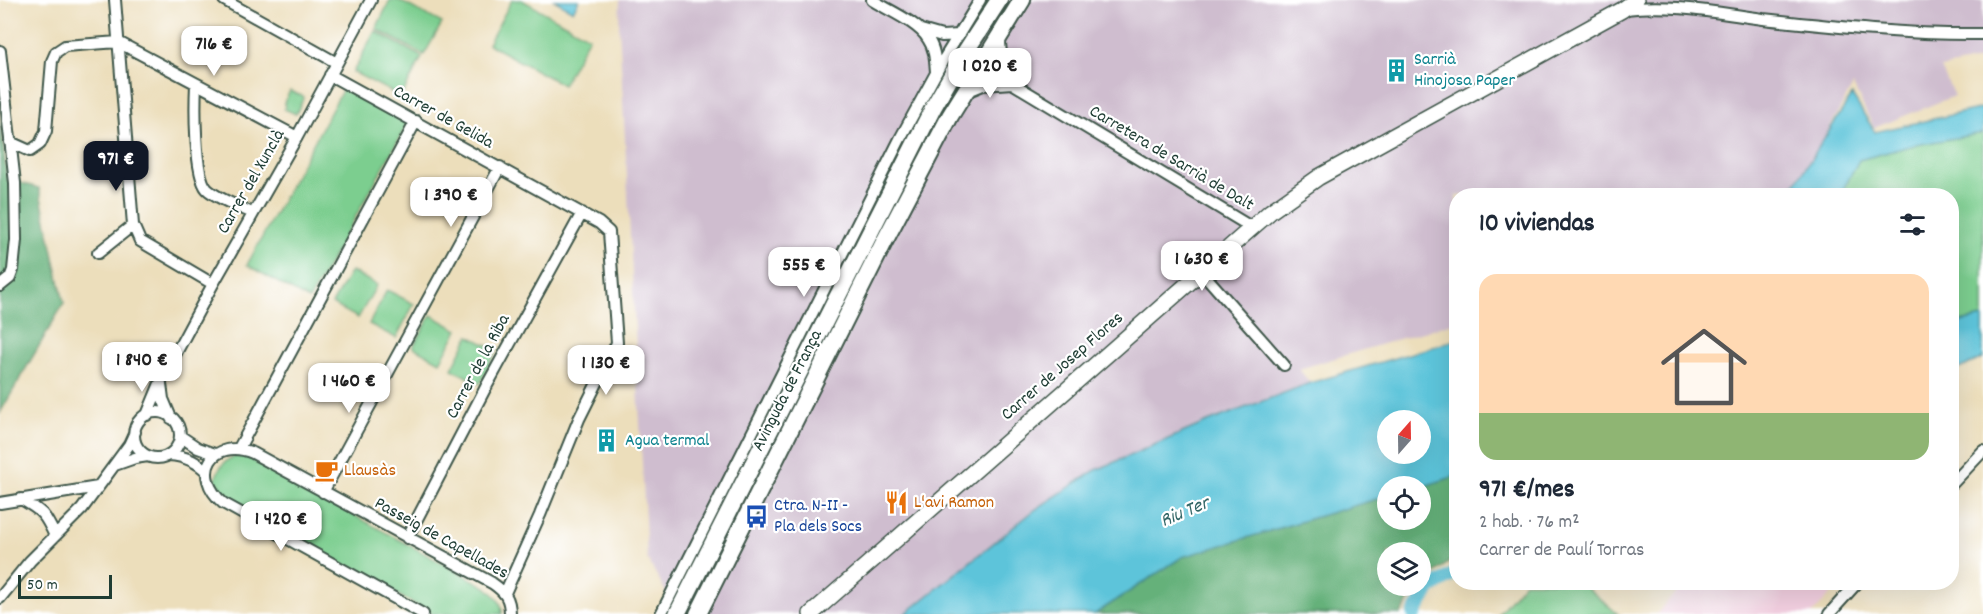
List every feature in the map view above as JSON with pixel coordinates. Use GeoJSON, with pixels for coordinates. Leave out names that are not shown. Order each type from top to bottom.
{"type":"FeatureCollection","features":[{"type":"Feature","properties":{"kind":"main road","name":"Avinguda de França"},"geometry":{"type":"LineString","coordinates":[[677,614],[934,106],[999,0]]}},
{"type":"Feature","properties":{"kind":"main road","name":"Avinguda de França"},"geometry":{"type":"LineString","coordinates":[[698,614],[884,242],[964,93],[1022,0]]}},
{"type":"Feature","properties":{"kind":"street"},"geometry":{"type":"LineString","coordinates":[[114,0],[134,225],[140,241],[213,284]]}},
{"type":"Feature","properties":{"kind":"street"},"geometry":{"type":"LineString","coordinates":[[224,0],[336,63]]}},
{"type":"Feature","properties":{"kind":"street","name":"Carrer del Xunclà"},"geometry":{"type":"LineString","coordinates":[[147,415],[161,381],[213,284],[297,137],[371,0]]}},
{"type":"Feature","properties":{"kind":"street"},"geometry":{"type":"LineString","coordinates":[[872,0],[928,37],[934,51],[936,72]]}},
{"type":"Feature","properties":{"kind":"street","name":"Avinguda de França"},"geometry":{"type":"LineString","coordinates":[[662,614],[901,138],[936,72],[980,0]]}},
{"type":"Feature","properties":{"kind":"street"},"geometry":{"type":"LineString","coordinates":[[1622,10],[1636,0]]}},
{"type":"Feature","properties":{"kind":"street","name":"Carrer de Josep Flores"},"geometry":{"type":"LineString","coordinates":[[811,614],[1251,227],[1319,177],[1622,10],[1668,4],[1848,28],[1917,33],[1983,34]]}},
{"type":"Feature","properties":{"kind":"street"},"geometry":{"type":"LineString","coordinates":[[916,27],[942,36],[959,35]]}},
{"type":"Feature","properties":{"kind":"street"},"geometry":{"type":"LineString","coordinates":[[964,93],[983,85],[1012,83],[1001,61],[1000,34]]}},
{"type":"Feature","properties":{"kind":"street"},"geometry":{"type":"LineString","coordinates":[[10,142],[30,151],[40,144],[46,131],[52,61],[56,52],[65,46],[118,42],[297,137]]}},
{"type":"Feature","properties":{"kind":"street"},"geometry":{"type":"LineString","coordinates":[[0,51],[15,183],[16,257],[10,278],[0,286]]}},
{"type":"Feature","properties":{"kind":"street","name":"Carrer de Gelida"},"geometry":{"type":"LineString","coordinates":[[330,75],[582,213],[609,232],[617,343],[579,419],[506,593]]}},
{"type":"Feature","properties":{"kind":"street","name":"Carretera de Sarrià de Dalt"},"geometry":{"type":"LineString","coordinates":[[1012,83],[1029,91],[1251,227]]}},
{"type":"Feature","properties":{"kind":"street"},"geometry":{"type":"LineString","coordinates":[[196,84],[194,120],[202,178],[207,189],[252,213]]}},
{"type":"Feature","properties":{"kind":"street"},"geometry":{"type":"LineString","coordinates":[[180,436],[198,448],[215,454],[227,449],[239,448],[416,122]]}},
{"type":"Feature","properties":{"kind":"street"},"geometry":{"type":"LineString","coordinates":[[323,492],[500,167]]}},
{"type":"Feature","properties":{"kind":"street","name":"Carrer de la Riba"},"geometry":{"type":"LineString","coordinates":[[407,538],[486,387],[582,213]]}},
{"type":"Feature","properties":{"kind":"street"},"geometry":{"type":"LineString","coordinates":[[98,253],[134,225]]}},
{"type":"Feature","properties":{"kind":"street"},"geometry":{"type":"LineString","coordinates":[[1202,271],[1284,365]]}},
{"type":"Feature","properties":{"kind":"street"},"geometry":{"type":"LineString","coordinates":[[161,381],[163,399],[171,418],[178,426],[180,436],[179,443],[169,455]]}},
{"type":"Feature","properties":{"kind":"street"},"geometry":{"type":"LineString","coordinates":[[0,598],[30,561],[81,509],[129,445],[137,425],[147,415],[162,413],[171,418]]}},
{"type":"Feature","properties":{"kind":"street"},"geometry":{"type":"LineString","coordinates":[[135,432],[138,446],[148,456]]}},
{"type":"Feature","properties":{"kind":"street","name":"Passeig de Capellades"},"geometry":{"type":"LineString","coordinates":[[239,448],[253,453],[492,584],[506,593],[511,613]]}},
{"type":"Feature","properties":{"kind":"street"},"geometry":{"type":"LineString","coordinates":[[1959,477],[1983,451]]}},
{"type":"Feature","properties":{"kind":"street"},"geometry":{"type":"LineString","coordinates":[[215,454],[207,472],[210,489],[223,503],[423,614]]}},
{"type":"Feature","properties":{"kind":"street"},"geometry":{"type":"LineString","coordinates":[[115,465],[135,458],[148,456],[157,458],[169,455],[182,456],[207,472]]}},
{"type":"Feature","properties":{"kind":"street"},"geometry":{"type":"LineString","coordinates":[[0,503],[98,487]]}},
{"type":"Feature","properties":{"kind":"street"},"geometry":{"type":"LineString","coordinates":[[21,499],[39,509],[55,536]]}},
{"type":"Feature","properties":{"kind":"street"},"geometry":{"type":"LineString","coordinates":[[1829,614],[1851,590]]}},
{"type":"Feature","properties":{"kind":"shaded area"},"geometry":{"type":"Polygon","coordinates":[[[620,0],[1983,0],[1983,59],[1941,68],[1954,96],[1874,128],[1853,85],[1819,147],[1793,188],[1449,188],[1449,324],[1299,369],[1310,383],[1205,423],[1094,471],[1036,509],[905,614],[678,614],[647,558],[619,25],[620,0]]]}},
{"type":"Feature","properties":{"kind":"shaded area"},"geometry":{"type":"Polygon","coordinates":[[[1678,590],[1835,590],[1812,614],[1657,614],[1678,590]]]}},
{"type":"Feature","properties":{"kind":"green space"},"geometry":{"type":"Polygon","coordinates":[[[390,0],[398,0],[442,23],[424,55],[376,29],[390,0]]]}},
{"type":"Feature","properties":{"kind":"green space"},"geometry":{"type":"Polygon","coordinates":[[[512,0],[522,0],[589,37],[563,85],[488,44],[512,0]]]}},
{"type":"Feature","properties":{"kind":"green space"},"geometry":{"type":"Polygon","coordinates":[[[375,31],[422,57],[401,97],[353,72],[375,31]]]}},
{"type":"Feature","properties":{"kind":"green space"},"geometry":{"type":"Polygon","coordinates":[[[343,89],[408,123],[309,300],[247,265],[343,89]]]}},
{"type":"Feature","properties":{"kind":"green space"},"geometry":{"type":"Polygon","coordinates":[[[290,91],[304,97],[296,114],[284,109],[286,106],[284,103],[290,91]]]}},
{"type":"Feature","properties":{"kind":"green space"},"geometry":{"type":"Polygon","coordinates":[[[0,117],[7,179],[39,188],[64,303],[0,413],[0,117]]]}},
{"type":"Feature","properties":{"kind":"green space"},"geometry":{"type":"Polygon","coordinates":[[[1983,133],[1983,317],[1959,324],[1959,188],[1844,188],[1859,160],[1910,146],[1983,133]]]}},
{"type":"Feature","properties":{"kind":"green space"},"geometry":{"type":"Polygon","coordinates":[[[351,271],[377,285],[358,318],[332,304],[351,271]]]}},
{"type":"Feature","properties":{"kind":"green space"},"geometry":{"type":"Polygon","coordinates":[[[387,290],[414,304],[396,338],[369,324],[387,290]]]}},
{"type":"Feature","properties":{"kind":"green space"},"geometry":{"type":"Polygon","coordinates":[[[431,315],[458,330],[440,362],[413,347],[431,315]]]}},
{"type":"Feature","properties":{"kind":"green space"},"geometry":{"type":"Polygon","coordinates":[[[469,336],[497,350],[480,384],[452,369],[469,336]]]}},
{"type":"Feature","properties":{"kind":"green space"},"geometry":{"type":"Polygon","coordinates":[[[234,456],[247,457],[486,587],[499,602],[502,614],[433,614],[231,504],[219,494],[215,483],[221,467],[234,456]]]}},
{"type":"Feature","properties":{"kind":"green space"},"geometry":{"type":"Polygon","coordinates":[[[1449,478],[1449,562],[1431,576],[1431,542],[1377,542],[1377,596],[1412,596],[1401,614],[1095,614],[1182,557],[1377,499],[1377,530],[1431,530],[1431,484],[1449,478]]]}},
{"type":"Feature","properties":{"kind":"green space"},"geometry":{"type":"Polygon","coordinates":[[[1518,590],[1590,590],[1618,614],[1498,614],[1518,590]]]}},
{"type":"Feature","properties":{"kind":"water"},"geometry":{"type":"Polygon","coordinates":[[[554,0],[579,0],[573,11],[554,0]]]}},
{"type":"Feature","properties":{"kind":"water"},"geometry":{"type":"Polygon","coordinates":[[[1852,95],[1875,132],[1983,108],[1983,133],[1910,146],[1859,160],[1844,188],[1792,188],[1852,95]]]}},
{"type":"Feature","properties":{"kind":"water"},"geometry":{"type":"Polygon","coordinates":[[[1983,317],[1983,358],[1959,369],[1959,324],[1983,317]]]}},
{"type":"Feature","properties":{"kind":"water","name":"Riu Ter"},"geometry":{"type":"Polygon","coordinates":[[[1449,342],[1449,478],[1431,484],[1431,476],[1377,476],[1377,499],[1182,557],[1095,614],[905,614],[1036,509],[1094,471],[1205,423],[1310,383],[1449,342]]]}},
{"type":"Feature","properties":{"kind":"waterway"},"geometry":{"type":"LineString","coordinates":[[1414,614],[1430,588],[1449,577]]}},
{"type":"Feature","properties":{"kind":"place","name":"Sarrià Hinojosa Paper"},"geometry":{"type":"Point","coordinates":[1396,70]}},
{"type":"Feature","properties":{"kind":"place","name":"Agua termal"},"geometry":{"type":"Point","coordinates":[607,441]}},
{"type":"Feature","properties":{"kind":"place","name":"Llausàs"},"geometry":{"type":"Point","coordinates":[326,471]}},
{"type":"Feature","properties":{"kind":"place","name":"L'avi Ramon"},"geometry":{"type":"Point","coordinates":[896,503]}},
{"type":"Feature","properties":{"kind":"place","name":"Ctra. N-II - Pla dels Socs"},"geometry":{"type":"Point","coordinates":[756,516]}}]}
